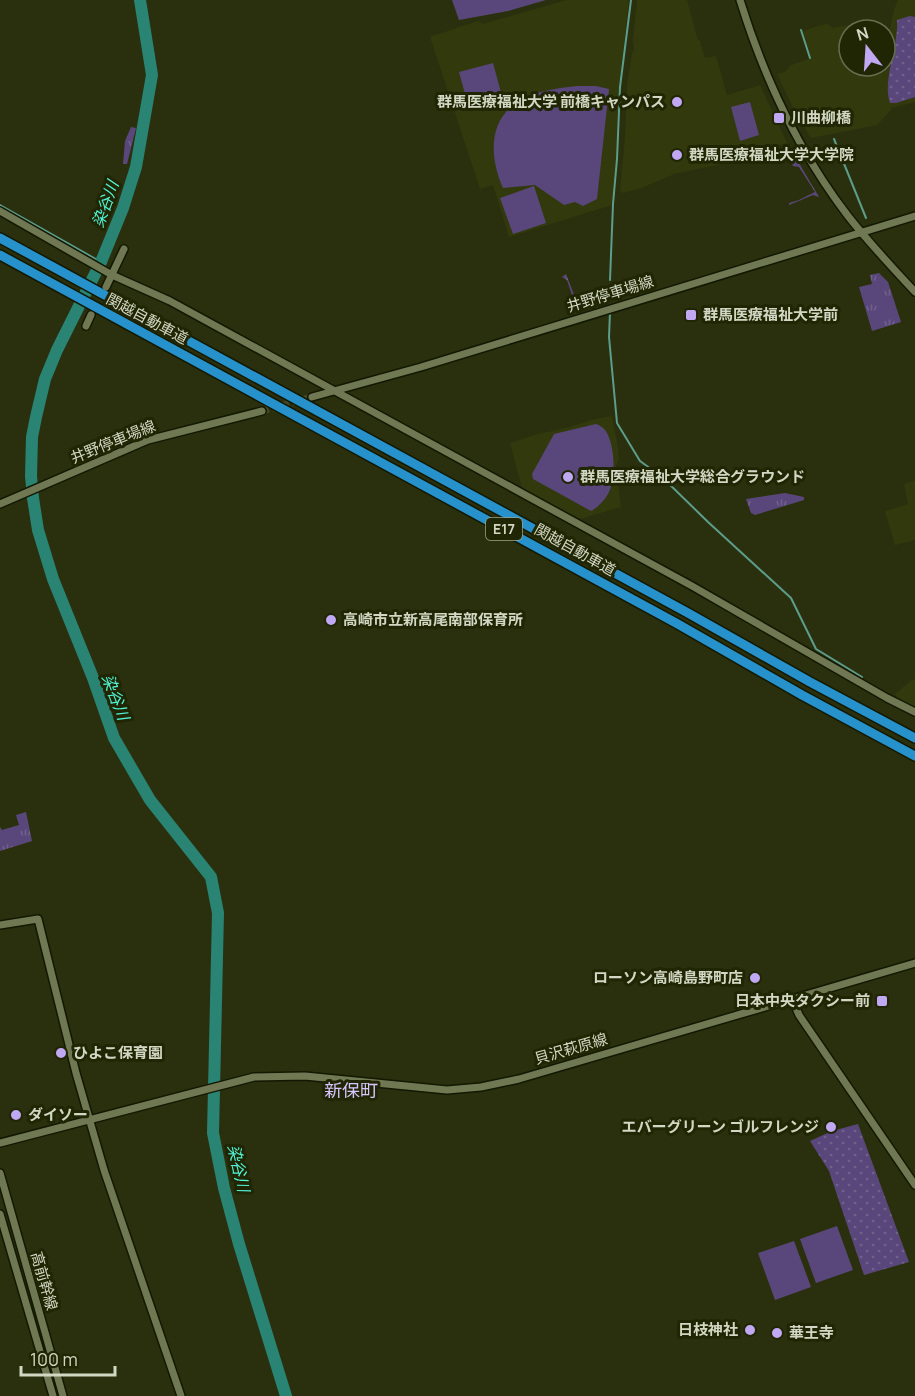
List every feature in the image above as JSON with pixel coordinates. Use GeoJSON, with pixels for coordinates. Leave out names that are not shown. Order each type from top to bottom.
{"type":"FeatureCollection","features":[{"type":"Feature","properties":{"kind":"highway","name":"E17"},"geometry":{"type":"LineString","coordinates":[[0,238],[78,281],[102,289]]}},
{"type":"Feature","properties":{"kind":"highway","name":"E17"},"geometry":{"type":"LineString","coordinates":[[0,255],[72,294],[92,310]]}},
{"type":"Feature","properties":{"kind":"highway","name":"関越自動車道"},"geometry":{"type":"LineString","coordinates":[[102,289],[915,738]]}},
{"type":"Feature","properties":{"kind":"highway","name":"関越自動車道"},"geometry":{"type":"LineString","coordinates":[[92,310],[656,612],[915,756]]}},
{"type":"Feature","properties":{"kind":"street"},"geometry":{"type":"LineString","coordinates":[[740,0],[764,70],[798,141],[830,192],[861,232],[915,292]]}},
{"type":"Feature","properties":{"kind":"street"},"geometry":{"type":"LineString","coordinates":[[0,211],[111,274],[170,301],[683,580],[915,712]]}},
{"type":"Feature","properties":{"kind":"street","name":"井野停車場線"},"geometry":{"type":"LineString","coordinates":[[312,397],[915,216]]}},
{"type":"Feature","properties":{"kind":"street"},"geometry":{"type":"LineString","coordinates":[[102,289],[124,249]]}},
{"type":"Feature","properties":{"kind":"street"},"geometry":{"type":"LineString","coordinates":[[86,326],[92,310]]}},
{"type":"Feature","properties":{"kind":"street","name":"井野停車場線"},"geometry":{"type":"LineString","coordinates":[[0,504],[148,440],[262,411]]}},
{"type":"Feature","properties":{"kind":"street"},"geometry":{"type":"LineString","coordinates":[[0,925],[38,919],[89,1120],[181,1396]]}},
{"type":"Feature","properties":{"kind":"street","name":"貝沢萩原線"},"geometry":{"type":"LineString","coordinates":[[0,1143],[254,1077],[305,1076],[424,1088],[482,1087],[519,1079],[915,963]]}},
{"type":"Feature","properties":{"kind":"street"},"geometry":{"type":"LineString","coordinates":[[792,999],[799,1015],[915,1185]]}},
{"type":"Feature","properties":{"kind":"street","name":"高前幹線"},"geometry":{"type":"LineString","coordinates":[[0,1173],[63,1396]]}},
{"type":"Feature","properties":{"kind":"street","name":"高前幹線"},"geometry":{"type":"LineString","coordinates":[[0,1214],[53,1396]]}},
{"type":"Feature","properties":{"kind":"shaded area"},"geometry":{"type":"Polygon","coordinates":[[[567,0],[629,0],[619,88],[612,205],[509,237],[493,185],[480,189],[430,37],[478,21],[483,24],[567,0]]]}},
{"type":"Feature","properties":{"kind":"shaded area","name":"群馬医療福祉大学 前橋キャンパス"},"geometry":{"type":"Polygon","coordinates":[[[637,0],[687,0],[705,58],[716,56],[727,95],[760,85],[787,143],[740,160],[674,174],[642,188],[623,193],[620,190],[627,85],[634,50],[637,0]]]}},
{"type":"Feature","properties":{"kind":"shaded area"},"geometry":{"type":"Polygon","coordinates":[[[898,0],[915,0],[915,102],[891,108],[877,125],[811,138],[795,112],[777,74],[785,72],[791,65],[811,58],[803,31],[825,24],[832,28],[837,27],[837,78],[897,78],[897,18],[892,18],[898,0]]]}},
{"type":"Feature","properties":{"kind":"shaded area","name":"群馬医療福祉大学総合グラウンド"},"geometry":{"type":"Polygon","coordinates":[[[612,416],[618,448],[619,459],[616,466],[621,507],[580,519],[522,488],[510,443],[612,416]]]}},
{"type":"Feature","properties":{"kind":"shaded area"},"geometry":{"type":"Polygon","coordinates":[[[915,480],[915,540],[895,545],[885,511],[908,504],[904,484],[915,480]]]}},
{"type":"Feature","properties":{"kind":"shaded area"},"geometry":{"type":"Polygon","coordinates":[[[915,679],[915,708],[898,699],[895,694],[915,679]]]}},
{"type":"Feature","properties":{"kind":"green space"},"geometry":{"type":"Polygon","coordinates":[[[452,0],[546,0],[508,11],[459,20],[452,0]]]}},
{"type":"Feature","properties":{"kind":"green space"},"geometry":{"type":"Polygon","coordinates":[[[910,16],[915,17],[915,97],[890,103],[889,78],[897,78],[897,20],[910,16]]]}},
{"type":"Feature","properties":{"kind":"green space"},"geometry":{"type":"Polygon","coordinates":[[[493,63],[502,96],[468,105],[459,72],[493,63]]]}},
{"type":"Feature","properties":{"kind":"green space"},"geometry":{"type":"Polygon","coordinates":[[[577,86],[609,89],[597,199],[583,206],[575,202],[564,205],[535,185],[503,188],[495,162],[494,149],[498,124],[505,114],[514,104],[527,97],[577,86]]]}},
{"type":"Feature","properties":{"kind":"green space"},"geometry":{"type":"Polygon","coordinates":[[[750,102],[759,135],[740,141],[731,107],[750,102]]]}},
{"type":"Feature","properties":{"kind":"green space"},"geometry":{"type":"Polygon","coordinates":[[[131,127],[136,128],[127,164],[123,164],[125,141],[131,127]]]}},
{"type":"Feature","properties":{"kind":"green space"},"geometry":{"type":"Polygon","coordinates":[[[790,148],[819,197],[813,195],[789,205],[815,192],[799,167],[793,166],[794,163],[786,149],[790,148]]]}},
{"type":"Feature","properties":{"kind":"green space"},"geometry":{"type":"Polygon","coordinates":[[[534,186],[546,223],[513,234],[500,198],[534,186]]]}},
{"type":"Feature","properties":{"kind":"green space"},"geometry":{"type":"Polygon","coordinates":[[[879,273],[888,282],[901,322],[872,331],[859,287],[872,284],[870,275],[879,273]]]}},
{"type":"Feature","properties":{"kind":"green space"},"geometry":{"type":"Polygon","coordinates":[[[566,274],[578,305],[608,299],[577,310],[567,280],[562,277],[566,274]]]}},
{"type":"Feature","properties":{"kind":"green space","name":"群馬医療福祉大学総合グラウンド"},"geometry":{"type":"Polygon","coordinates":[[[596,424],[605,430],[610,439],[613,472],[608,494],[591,511],[533,479],[532,474],[554,434],[596,424]]]}},
{"type":"Feature","properties":{"kind":"green space"},"geometry":{"type":"Polygon","coordinates":[[[785,493],[804,497],[804,500],[755,515],[751,513],[746,499],[785,493]]]}},
{"type":"Feature","properties":{"kind":"green space"},"geometry":{"type":"Polygon","coordinates":[[[26,812],[32,841],[0,851],[0,827],[2,830],[19,825],[16,815],[26,812]]]}},
{"type":"Feature","properties":{"kind":"green space","name":"エバーグリーン ゴルフレンジ"},"geometry":{"type":"Polygon","coordinates":[[[858,1124],[909,1262],[864,1275],[829,1171],[810,1141],[832,1131],[858,1124]]]}},
{"type":"Feature","properties":{"kind":"green space"},"geometry":{"type":"Polygon","coordinates":[[[837,1226],[853,1270],[816,1283],[800,1239],[837,1226]]]}},
{"type":"Feature","properties":{"kind":"green space"},"geometry":{"type":"Polygon","coordinates":[[[794,1241],[811,1287],[775,1300],[758,1253],[794,1241]]]}},
{"type":"Feature","properties":{"kind":"waterway","name":"染谷川"},"geometry":{"type":"LineString","coordinates":[[140,0],[152,75],[136,167],[123,208],[101,262],[45,379],[32,437],[33,498],[38,530],[53,579],[93,678],[114,738],[150,800],[211,877],[218,913],[213,1133],[224,1188],[239,1244],[286,1396]]}},
{"type":"Feature","properties":{"kind":"waterway"},"geometry":{"type":"LineString","coordinates":[[610,280],[620,87],[631,0]]}},
{"type":"Feature","properties":{"kind":"waterway"},"geometry":{"type":"LineString","coordinates":[[801,30],[810,58]]}},
{"type":"Feature","properties":{"kind":"waterway"},"geometry":{"type":"LineString","coordinates":[[834,139],[866,218]]}},
{"type":"Feature","properties":{"kind":"waterway"},"geometry":{"type":"LineString","coordinates":[[0,205],[101,262]]}},
{"type":"Feature","properties":{"kind":"waterway"},"geometry":{"type":"LineString","coordinates":[[610,312],[609,337],[617,423],[640,461],[662,477],[791,598],[816,649],[862,677]]}},
{"type":"Feature","properties":{"kind":"tunnel"},"geometry":{"type":"LineString","coordinates":[[262,411],[312,397]]}},
{"type":"Feature","properties":{"kind":"place","name":"群馬医療福祉大学 前橋キャンパス"},"geometry":{"type":"Point","coordinates":[677,102]}},
{"type":"Feature","properties":{"kind":"place","name":"川曲柳橋"},"geometry":{"type":"Point","coordinates":[779,118]}},
{"type":"Feature","properties":{"kind":"place","name":"群馬医療福祉大学大学院"},"geometry":{"type":"Point","coordinates":[677,155]}},
{"type":"Feature","properties":{"kind":"place","name":"群馬医療福祉大学前"},"geometry":{"type":"Point","coordinates":[691,315]}},
{"type":"Feature","properties":{"kind":"place","name":"群馬医療福祉大学総合グラウンド"},"geometry":{"type":"Point","coordinates":[568,477]}},
{"type":"Feature","properties":{"kind":"place","name":"高崎市立新高尾南部保育所"},"geometry":{"type":"Point","coordinates":[331,620]}},
{"type":"Feature","properties":{"kind":"place","name":"ローソン高崎島野町店"},"geometry":{"type":"Point","coordinates":[755,978]}},
{"type":"Feature","properties":{"kind":"place","name":"日本中央タクシー前"},"geometry":{"type":"Point","coordinates":[882,1001]}},
{"type":"Feature","properties":{"kind":"place","name":"ひよこ保育園"},"geometry":{"type":"Point","coordinates":[61,1053]}},
{"type":"Feature","properties":{"kind":"place","name":"ダイソー"},"geometry":{"type":"Point","coordinates":[16,1115]}},
{"type":"Feature","properties":{"kind":"place","name":"エバーグリーン ゴルフレンジ"},"geometry":{"type":"Point","coordinates":[831,1127]}},
{"type":"Feature","properties":{"kind":"place","name":"日枝神社"},"geometry":{"type":"Point","coordinates":[750,1330]}},
{"type":"Feature","properties":{"kind":"place","name":"華王寺"},"geometry":{"type":"Point","coordinates":[777,1333]}},
{"type":"Feature","properties":{"kind":"district","name":"新保町"},"geometry":{"type":"Point","coordinates":[351,1091]}}]}
